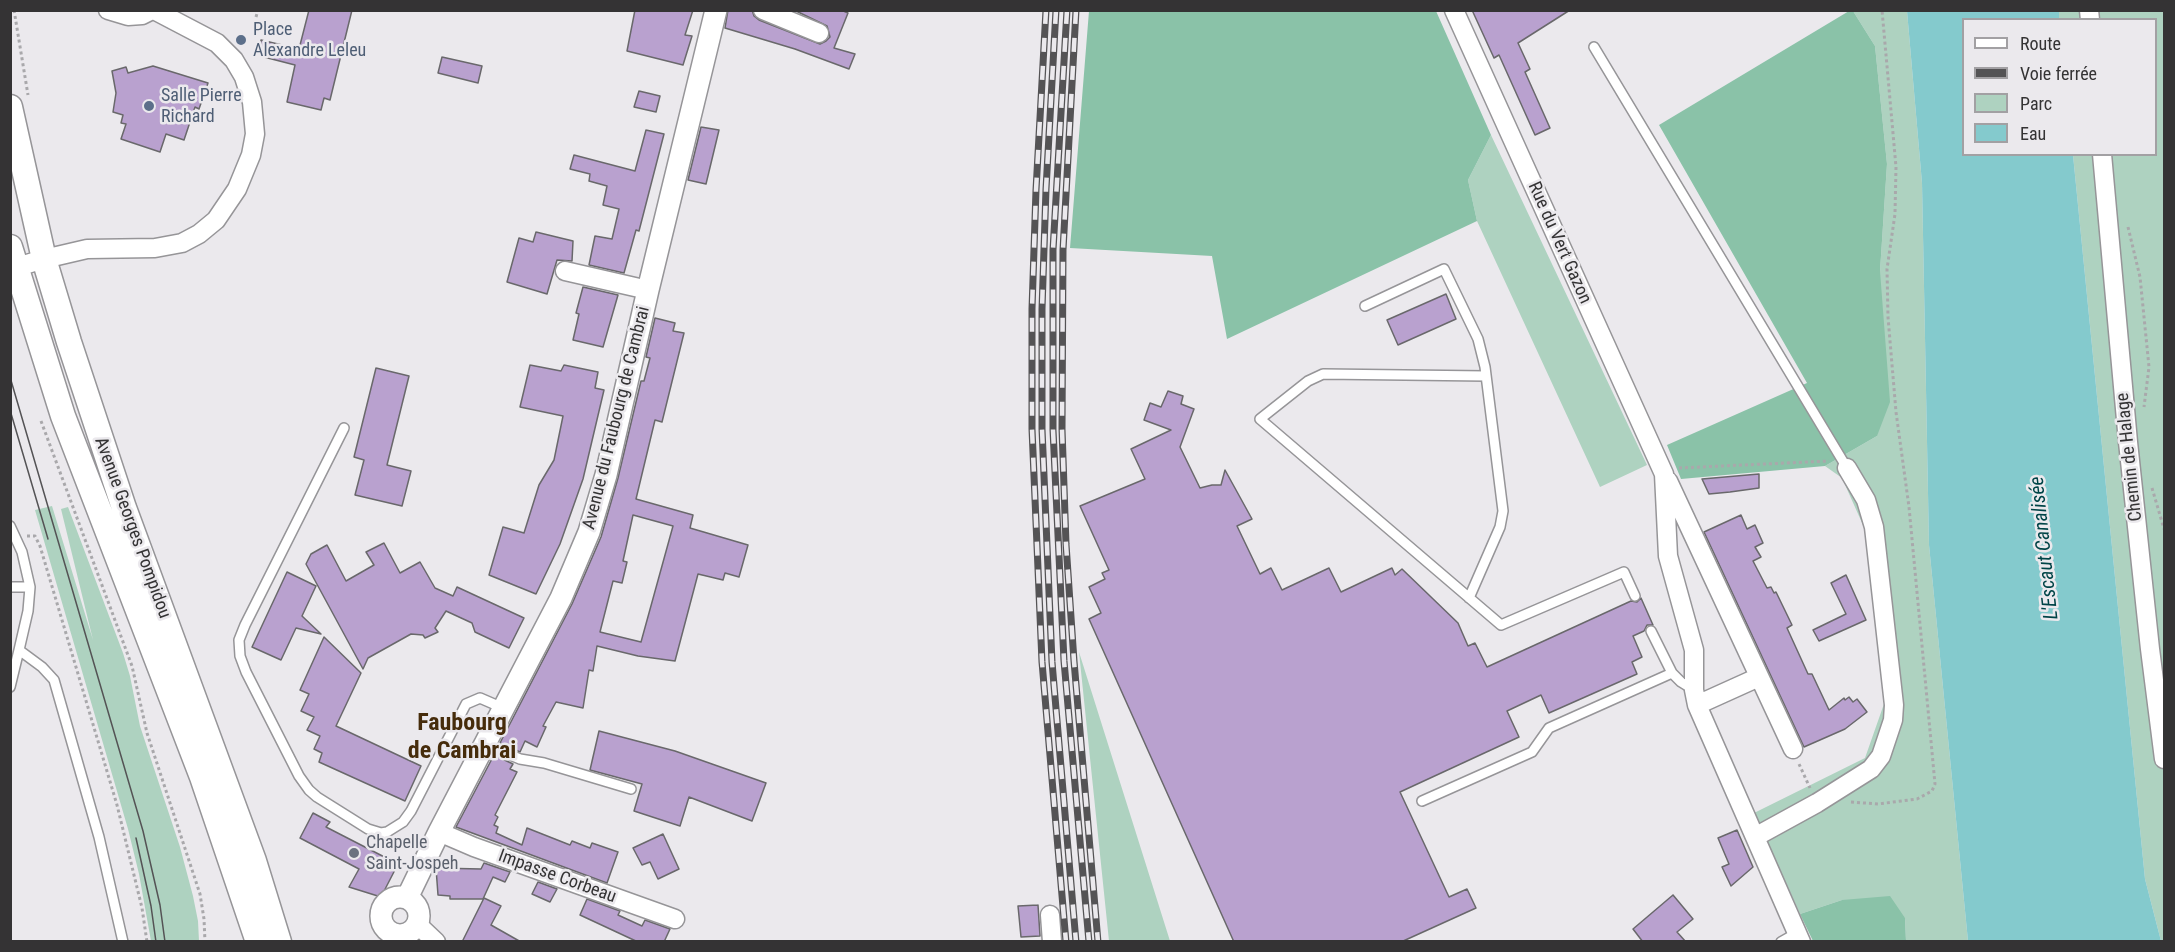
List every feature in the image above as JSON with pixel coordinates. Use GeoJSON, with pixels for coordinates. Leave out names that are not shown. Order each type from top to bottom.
{"type":"FeatureCollection","features":[{"type":"Feature","properties":{"kind":"main road","name":"Avenue Georges Pompidou"},"geometry":{"type":"LineString","coordinates":[[10,107],[44,259],[112,474],[254,861],[279,942]]}},
{"type":"Feature","properties":{"kind":"main road","name":"Avenue Georges Pompidou"},"geometry":{"type":"LineString","coordinates":[[12,261],[63,416],[202,777],[258,942]]}},
{"type":"Feature","properties":{"kind":"street"},"geometry":{"type":"LineString","coordinates":[[12,261],[44,259],[87,249],[172,246],[190,239],[216,220],[231,201],[243,177],[255,134],[252,102],[244,77],[234,60],[217,43],[153,10],[142,15],[129,16],[108,10]]}},
{"type":"Feature","properties":{"kind":"street","name":"Avenue du Faubourg de Cambrai"},"geometry":{"type":"LineString","coordinates":[[407,898],[564,592],[589,532],[606,476],[648,290],[716,10]]}},
{"type":"Feature","properties":{"kind":"street"},"geometry":{"type":"LineString","coordinates":[[763,10],[819,33]]}},
{"type":"Feature","properties":{"kind":"street","name":"Rue du Vert Gazon"},"geometry":{"type":"LineString","coordinates":[[1454,10],[1662,469],[1793,749]]}},
{"type":"Feature","properties":{"kind":"street","name":"Chemin de Halage"},"geometry":{"type":"LineString","coordinates":[[2102,156],[2128,442],[2164,759]]}},
{"type":"Feature","properties":{"kind":"street"},"geometry":{"type":"LineString","coordinates":[[565,271],[648,290]]}},
{"type":"Feature","properties":{"kind":"street"},"geometry":{"type":"LineString","coordinates":[[1755,837],[1863,774],[1877,763],[1888,737],[1894,712],[1874,527],[1866,500],[1847,468]]}},
{"type":"Feature","properties":{"kind":"street","name":"Rue du Vert Gazon"},"geometry":{"type":"LineString","coordinates":[[1662,469],[1668,556],[1694,650],[1696,697]]}},
{"type":"Feature","properties":{"kind":"street"},"geometry":{"type":"LineString","coordinates":[[1759,678],[1696,697],[1755,837],[1793,939]]}},
{"type":"Feature","properties":{"kind":"street","name":"Impasse Corbeau"},"geometry":{"type":"LineString","coordinates":[[439,832],[474,847],[675,919]]}},
{"type":"Feature","properties":{"kind":"street"},"geometry":{"type":"LineString","coordinates":[[393,898],[407,898],[417,908],[419,916],[417,924],[411,931],[387,937],[381,921],[383,907],[393,898]]}},
{"type":"Feature","properties":{"kind":"street"},"geometry":{"type":"LineString","coordinates":[[1050,915],[1052,942]]}},
{"type":"Feature","properties":{"kind":"street"},"geometry":{"type":"LineString","coordinates":[[417,924],[436,942]]}},
{"type":"Feature","properties":{"kind":"lane"},"geometry":{"type":"LineString","coordinates":[[1594,47],[1847,468]]}},
{"type":"Feature","properties":{"kind":"lane"},"geometry":{"type":"LineString","coordinates":[[1365,306],[1444,269],[1478,339],[1486,376],[1503,511],[1500,527],[1469,598]]}},
{"type":"Feature","properties":{"kind":"lane"},"geometry":{"type":"LineString","coordinates":[[1486,376],[1323,374],[1308,381],[1260,419],[1501,625],[1624,572],[1635,596]]}},
{"type":"Feature","properties":{"kind":"lane"},"geometry":{"type":"LineString","coordinates":[[344,428],[244,625],[239,640],[240,656],[246,672],[298,776],[317,797],[368,829],[381,833],[387,832],[403,822],[411,812],[466,704],[480,698],[503,708]]}},
{"type":"Feature","properties":{"kind":"lane"},"geometry":{"type":"LineString","coordinates":[[10,526],[30,587],[28,610],[10,687]]}},
{"type":"Feature","properties":{"kind":"lane"},"geometry":{"type":"LineString","coordinates":[[10,587],[30,587]]}},
{"type":"Feature","properties":{"kind":"lane"},"geometry":{"type":"LineString","coordinates":[[1651,631],[1672,673],[1696,697]]}},
{"type":"Feature","properties":{"kind":"lane"},"geometry":{"type":"LineString","coordinates":[[19,650],[42,667],[54,680],[99,837],[123,942]]}},
{"type":"Feature","properties":{"kind":"lane"},"geometry":{"type":"LineString","coordinates":[[1422,801],[1532,752],[1549,729],[1672,673]]}},
{"type":"Feature","properties":{"kind":"lane"},"geometry":{"type":"LineString","coordinates":[[484,744],[520,759],[544,763],[631,789]]}},
{"type":"Feature","properties":{"kind":"path"},"geometry":{"type":"LineString","coordinates":[[255,17],[258,10]]}},
{"type":"Feature","properties":{"kind":"path"},"geometry":{"type":"LineString","coordinates":[[1793,749],[1816,803],[1839,801],[1878,804],[1917,799],[1932,791],[1935,784],[1909,507],[1896,412],[1888,317],[1887,269],[1895,214],[1896,166],[1882,10]]}},
{"type":"Feature","properties":{"kind":"path"},"geometry":{"type":"LineString","coordinates":[[2127,220],[2140,277],[2149,367],[2144,411]]}},
{"type":"Feature","properties":{"kind":"path"},"geometry":{"type":"LineString","coordinates":[[39,413],[54,460],[132,666],[147,733],[200,894],[205,942]]}},
{"type":"Feature","properties":{"kind":"path"},"geometry":{"type":"LineString","coordinates":[[1662,469],[1831,461],[1847,468]]}},
{"type":"Feature","properties":{"kind":"path"},"geometry":{"type":"LineString","coordinates":[[2151,483],[2164,529]]}},
{"type":"Feature","properties":{"kind":"path"},"geometry":{"type":"LineString","coordinates":[[14,536],[34,536],[40,546],[123,828],[142,908],[147,942]]}},
{"type":"Feature","properties":{"kind":"green space"},"geometry":{"type":"Polygon","coordinates":[[[1089,11],[1436,11],[1491,135],[1468,180],[1477,221],[1227,339],[1212,256],[1070,248],[1089,11]]]}},
{"type":"Feature","properties":{"kind":"green space"},"geometry":{"type":"Polygon","coordinates":[[[1849,11],[1853,11],[1875,46],[1887,164],[1880,271],[1890,402],[1877,436],[1825,466],[1681,479],[1667,445],[1807,383],[1659,125],[1849,11]]]}},
{"type":"Feature","properties":{"kind":"green space"},"geometry":{"type":"Polygon","coordinates":[[[1853,11],[1907,11],[1922,183],[1929,545],[1968,941],[1906,941],[1905,918],[1842,900],[1800,914],[1754,813],[1865,758],[1885,701],[1867,534],[1842,478],[1825,466],[1877,436],[1880,271],[1887,164],[1875,46],[1853,11]]]}},
{"type":"Feature","properties":{"kind":"green space"},"geometry":{"type":"Polygon","coordinates":[[[2059,11],[2164,11],[2164,941],[2161,941],[2145,879],[2073,156],[2157,156],[2157,18],[2059,18],[2059,11]]]}},
{"type":"Feature","properties":{"kind":"green space"},"geometry":{"type":"Polygon","coordinates":[[[1491,135],[1647,465],[1600,487],[1477,221],[1468,180],[1491,135]]]}},
{"type":"Feature","properties":{"kind":"green space"},"geometry":{"type":"Polygon","coordinates":[[[52,506],[93,640],[61,509],[68,507],[123,653],[140,726],[180,847],[193,896],[199,941],[151,941],[128,829],[35,510],[52,506]]]}},
{"type":"Feature","properties":{"kind":"green space"},"geometry":{"type":"Polygon","coordinates":[[[1079,652],[1170,941],[1109,941],[1079,652]]]}},
{"type":"Feature","properties":{"kind":"green space"},"geometry":{"type":"Polygon","coordinates":[[[1890,896],[1905,918],[1906,941],[1813,941],[1800,914],[1842,900],[1890,896]]]}},
{"type":"Feature","properties":{"kind":"water","name":"L'Escaut Canalisée"},"geometry":{"type":"Polygon","coordinates":[[[1907,11],[2059,11],[2059,18],[1962,18],[1962,156],[2073,156],[2145,879],[2161,941],[1968,941],[1929,545],[1922,183],[1907,11]]]}},
{"type":"Feature","properties":{"kind":"building"},"geometry":{"type":"Polygon","coordinates":[[[309,10],[352,10],[330,100],[324,98],[321,110],[287,102],[295,65],[260,56],[261,40],[299,49],[309,10]]]}},
{"type":"Feature","properties":{"kind":"building"},"geometry":{"type":"Polygon","coordinates":[[[635,10],[693,10],[685,35],[692,36],[683,65],[627,51],[635,10]]]}},
{"type":"Feature","properties":{"kind":"building"},"geometry":{"type":"Polygon","coordinates":[[[728,10],[752,10],[754,16],[759,20],[820,44],[830,37],[827,26],[794,10],[841,10],[848,13],[834,48],[855,54],[849,69],[795,49],[725,28],[728,10]]]}},
{"type":"Feature","properties":{"kind":"building"},"geometry":{"type":"Polygon","coordinates":[[[1472,10],[1570,10],[1518,43],[1530,69],[1525,72],[1550,128],[1535,135],[1499,55],[1494,58],[1472,10]]]}},
{"type":"Feature","properties":{"kind":"building"},"geometry":{"type":"Polygon","coordinates":[[[442,57],[482,66],[478,83],[438,73],[442,57]]]}},
{"type":"Feature","properties":{"kind":"building","name":"Salle Pierre Richard"},"geometry":{"type":"Polygon","coordinates":[[[153,66],[208,83],[199,109],[195,107],[184,140],[166,134],[160,152],[121,139],[126,124],[121,123],[123,115],[113,112],[116,93],[112,71],[126,67],[128,73],[153,66]]]}},
{"type":"Feature","properties":{"kind":"building"},"geometry":{"type":"Polygon","coordinates":[[[639,91],[660,96],[656,112],[634,107],[639,91]]]}},
{"type":"Feature","properties":{"kind":"building"},"geometry":{"type":"Polygon","coordinates":[[[701,127],[719,130],[706,184],[688,180],[701,127]]]}},
{"type":"Feature","properties":{"kind":"building"},"geometry":{"type":"Polygon","coordinates":[[[646,130],[664,134],[639,231],[636,230],[624,273],[589,265],[595,236],[612,239],[619,209],[603,205],[607,186],[589,181],[590,174],[570,169],[574,155],[635,171],[646,130]]]}},
{"type":"Feature","properties":{"kind":"building"},"geometry":{"type":"Polygon","coordinates":[[[536,232],[573,241],[572,261],[557,260],[547,294],[507,282],[519,238],[533,242],[536,232]]]}},
{"type":"Feature","properties":{"kind":"building"},"geometry":{"type":"Polygon","coordinates":[[[583,287],[618,295],[603,347],[573,340],[579,314],[576,313],[583,287]]]}},
{"type":"Feature","properties":{"kind":"building"},"geometry":{"type":"Polygon","coordinates":[[[1446,294],[1456,319],[1398,345],[1387,320],[1446,294]]]}},
{"type":"Feature","properties":{"kind":"building"},"geometry":{"type":"Polygon","coordinates":[[[655,318],[675,323],[673,331],[684,333],[662,422],[655,420],[636,499],[693,515],[690,528],[748,545],[739,577],[725,573],[723,580],[698,574],[675,661],[638,656],[597,646],[593,671],[589,670],[583,708],[556,702],[543,726],[546,727],[537,747],[525,741],[520,752],[500,743],[572,604],[601,537],[618,478],[641,381],[644,381],[650,358],[646,357],[655,318]],[[633,515],[623,561],[627,562],[622,583],[613,581],[600,632],[641,642],[673,526],[633,515]]]}},
{"type":"Feature","properties":{"kind":"building"},"geometry":{"type":"Polygon","coordinates":[[[530,365],[561,371],[564,365],[598,372],[595,388],[604,390],[583,479],[560,544],[536,594],[489,575],[503,527],[524,533],[539,485],[554,460],[563,416],[520,407],[530,365]]]}},
{"type":"Feature","properties":{"kind":"building"},"geometry":{"type":"Polygon","coordinates":[[[376,368],[409,376],[387,465],[411,471],[402,506],[355,495],[364,460],[354,457],[376,368]]]}},
{"type":"Feature","properties":{"kind":"building"},"geometry":{"type":"Polygon","coordinates":[[[1168,391],[1183,396],[1181,404],[1194,409],[1180,447],[1200,488],[1221,485],[1225,470],[1252,519],[1237,526],[1260,574],[1271,568],[1282,590],[1329,568],[1341,592],[1392,568],[1395,575],[1402,569],[1458,623],[1468,646],[1475,643],[1487,667],[1631,601],[1637,602],[1641,598],[1653,625],[1647,625],[1644,631],[1633,636],[1642,657],[1632,662],[1637,674],[1549,713],[1541,695],[1507,711],[1519,737],[1400,792],[1449,897],[1467,889],[1476,908],[1401,942],[1234,942],[1089,619],[1101,613],[1089,587],[1105,579],[1102,573],[1109,570],[1080,506],[1145,479],[1131,449],[1171,430],[1144,420],[1150,403],[1161,407],[1168,391]]]}},
{"type":"Feature","properties":{"kind":"building"},"geometry":{"type":"Polygon","coordinates":[[[1759,474],[1759,488],[1709,494],[1702,479],[1759,474]]]}},
{"type":"Feature","properties":{"kind":"building"},"geometry":{"type":"Polygon","coordinates":[[[1741,515],[1747,529],[1755,525],[1763,543],[1755,547],[1761,557],[1753,561],[1767,588],[1771,587],[1774,593],[1776,592],[1792,625],[1787,628],[1808,674],[1812,674],[1829,710],[1844,698],[1845,700],[1849,697],[1853,702],[1857,699],[1867,712],[1845,729],[1804,747],[1704,532],[1741,515]]]}},
{"type":"Feature","properties":{"kind":"building"},"geometry":{"type":"Polygon","coordinates":[[[384,543],[400,573],[420,562],[435,588],[453,596],[457,587],[524,618],[509,648],[475,632],[472,623],[446,611],[435,628],[438,632],[425,638],[423,635],[411,634],[368,658],[363,669],[306,564],[311,554],[327,545],[346,581],[374,565],[366,552],[384,543]]]}},
{"type":"Feature","properties":{"kind":"building"},"geometry":{"type":"Polygon","coordinates":[[[287,572],[316,586],[302,616],[321,634],[296,628],[281,660],[252,647],[287,572]]]}},
{"type":"Feature","properties":{"kind":"building"},"geometry":{"type":"Polygon","coordinates":[[[1846,575],[1866,620],[1819,641],[1813,630],[1846,614],[1831,583],[1846,575]]]}},
{"type":"Feature","properties":{"kind":"building"},"geometry":{"type":"Polygon","coordinates":[[[324,637],[361,673],[336,726],[421,766],[405,801],[319,762],[322,753],[314,749],[320,736],[307,730],[314,717],[301,711],[309,694],[300,690],[324,637]]]}},
{"type":"Feature","properties":{"kind":"building"},"geometry":{"type":"Polygon","coordinates":[[[599,731],[675,751],[766,783],[752,821],[689,797],[680,826],[634,811],[642,784],[590,770],[599,731]]]}},
{"type":"Feature","properties":{"kind":"building"},"geometry":{"type":"Polygon","coordinates":[[[494,755],[513,764],[510,769],[517,772],[495,815],[498,817],[494,825],[498,827],[496,833],[522,845],[527,828],[570,845],[572,841],[590,848],[592,843],[618,852],[607,883],[456,827],[494,755]]]}},
{"type":"Feature","properties":{"kind":"building","name":"Chapelle Saint-Jospeh"},"geometry":{"type":"Polygon","coordinates":[[[313,813],[330,822],[326,827],[398,864],[381,897],[349,887],[359,869],[300,838],[313,813]]]}},
{"type":"Feature","properties":{"kind":"building"},"geometry":{"type":"Polygon","coordinates":[[[1737,830],[1753,867],[1731,886],[1722,867],[1729,864],[1718,838],[1737,830]]]}},
{"type":"Feature","properties":{"kind":"building"},"geometry":{"type":"Polygon","coordinates":[[[663,834],[679,869],[658,879],[650,862],[642,865],[633,848],[663,834]]]}},
{"type":"Feature","properties":{"kind":"building"},"geometry":{"type":"Polygon","coordinates":[[[484,863],[510,872],[505,882],[493,877],[483,899],[450,899],[450,896],[438,895],[436,868],[481,869],[484,863]]]}},
{"type":"Feature","properties":{"kind":"building"},"geometry":{"type":"Polygon","coordinates":[[[538,882],[557,889],[550,902],[532,894],[538,882]]]}},
{"type":"Feature","properties":{"kind":"building"},"geometry":{"type":"Polygon","coordinates":[[[1673,895],[1693,919],[1677,932],[1686,942],[1643,942],[1633,929],[1673,895]]]}},
{"type":"Feature","properties":{"kind":"building"},"geometry":{"type":"Polygon","coordinates":[[[484,898],[501,906],[491,925],[521,942],[462,942],[484,898]]]}},
{"type":"Feature","properties":{"kind":"building"},"geometry":{"type":"Polygon","coordinates":[[[587,899],[620,911],[618,915],[642,926],[645,920],[670,929],[664,942],[638,942],[580,915],[587,899]]]}},
{"type":"Feature","properties":{"kind":"building"},"geometry":{"type":"Polygon","coordinates":[[[1038,905],[1040,936],[1021,937],[1018,906],[1038,905]]]}},
{"type":"Feature","properties":{"kind":"tram line"},"geometry":{"type":"LineString","coordinates":[[10,377],[143,831],[160,905],[165,942]]}},
{"type":"Feature","properties":{"kind":"tram line"},"geometry":{"type":"LineString","coordinates":[[10,410],[48,539]]}},
{"type":"Feature","properties":{"kind":"tram line"},"geometry":{"type":"LineString","coordinates":[[136,838],[151,906],[156,942]]}},
{"type":"Feature","properties":{"kind":"railway"},"geometry":{"type":"LineString","coordinates":[[1046,10],[1032,309],[1032,429],[1042,662],[1066,942]]}},
{"type":"Feature","properties":{"kind":"railway"},"geometry":{"type":"LineString","coordinates":[[1056,10],[1046,189],[1042,309],[1042,429],[1052,662],[1076,942]]}},
{"type":"Feature","properties":{"kind":"railway"},"geometry":{"type":"LineString","coordinates":[[1067,10],[1053,250],[1053,430],[1064,661],[1089,942]]}},
{"type":"Feature","properties":{"kind":"railway"},"geometry":{"type":"LineString","coordinates":[[1076,10],[1063,250],[1062,429],[1066,544],[1074,661],[1098,942]]}},
{"type":"Feature","properties":{"kind":"place","name":"Place Alexandre Leleu"},"geometry":{"type":"Point","coordinates":[241,40]}},
{"type":"Feature","properties":{"kind":"place","name":"Salle Pierre Richard"},"geometry":{"type":"Point","coordinates":[149,106]}},
{"type":"Feature","properties":{"kind":"place","name":"Chapelle Saint-Jospeh"},"geometry":{"type":"Point","coordinates":[354,853]}},
{"type":"Feature","properties":{"kind":"district","name":"Faubourg de Cambrai"},"geometry":{"type":"Point","coordinates":[462,738]}}]}
